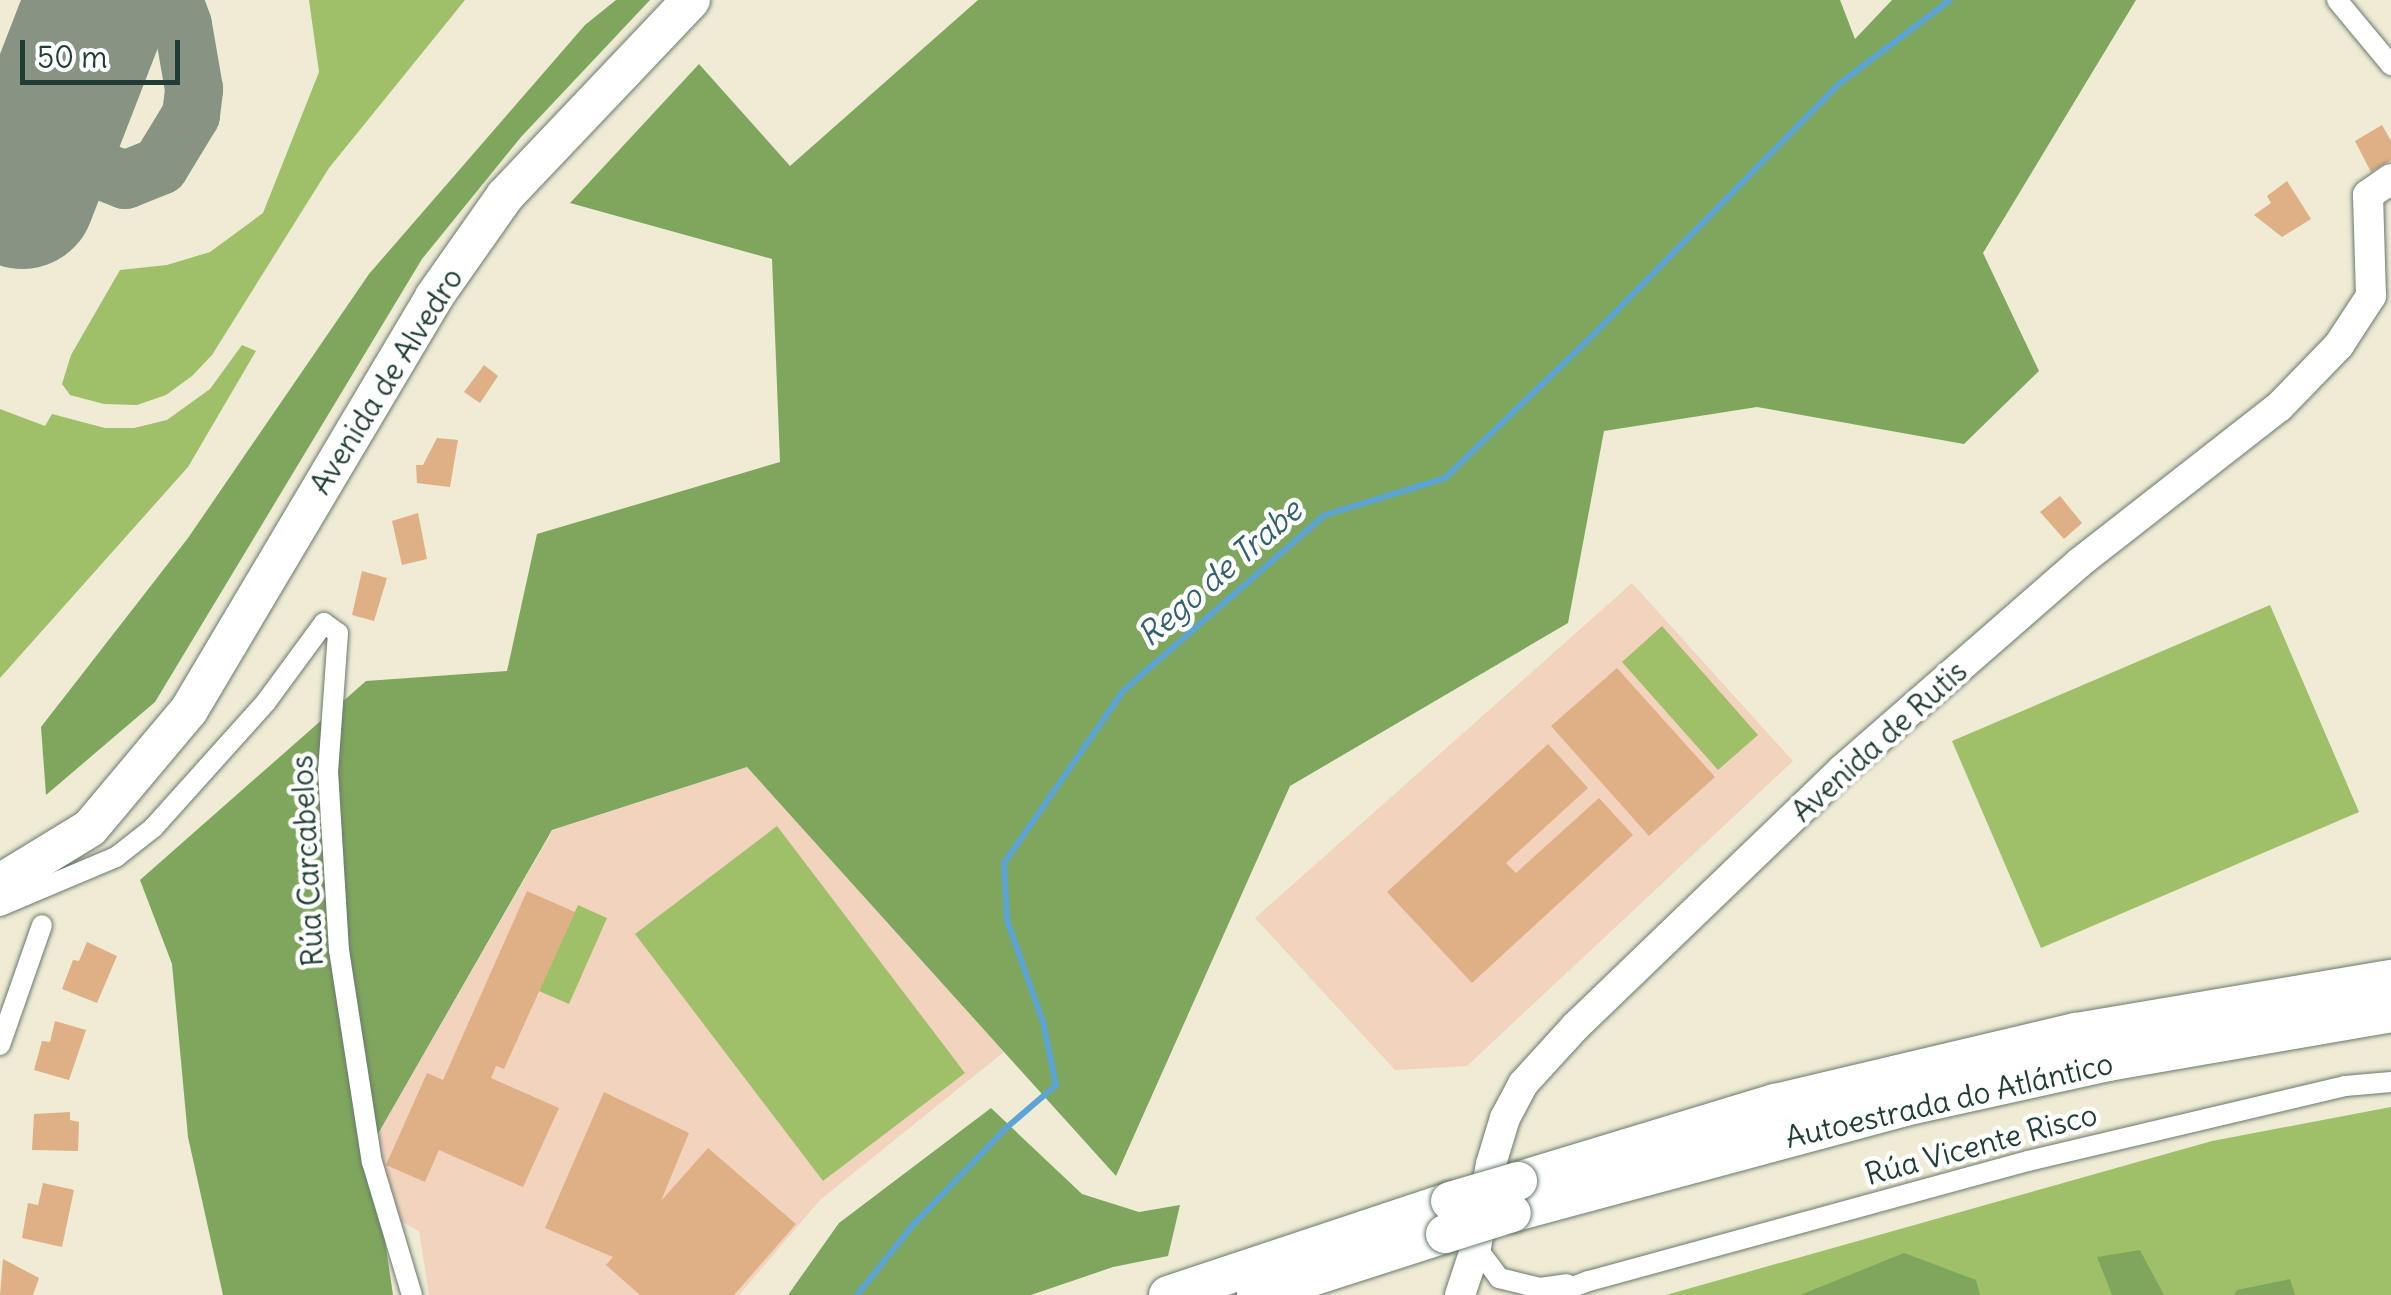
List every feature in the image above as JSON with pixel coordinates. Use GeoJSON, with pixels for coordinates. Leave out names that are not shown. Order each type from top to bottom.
{"type":"FeatureCollection","features":[{"type":"Feature","properties":{"kind":"highway","name":"Avenida de Alvedro"},"geometry":{"type":"LineString","coordinates":[[0,883],[90,828],[188,710],[434,298],[505,196],[691,0]]}},
{"type":"Feature","properties":{"kind":"highway","name":"Avenida de Alvedro"},"geometry":{"type":"LineString","coordinates":[[0,862],[50,840],[122,792]]}},
{"type":"Feature","properties":{"kind":"highway","name":"Autoestrada do Atlántico"},"geometry":{"type":"LineString","coordinates":[[1515,1197],[1776,1103],[2076,1032],[2391,980]]}},
{"type":"Feature","properties":{"kind":"highway","name":"Autoestrada do Atlántico"},"geometry":{"type":"LineString","coordinates":[[1515,1197],[2108,1062],[2391,1013]]}},
{"type":"Feature","properties":{"kind":"highway"},"geometry":{"type":"LineString","coordinates":[[1256,1295],[1457,1228],[1515,1197]]}},
{"type":"Feature","properties":{"kind":"highway"},"geometry":{"type":"LineString","coordinates":[[1168,1295],[1457,1228]]}},
{"type":"Feature","properties":{"kind":"street"},"geometry":{"type":"LineString","coordinates":[[2337,0],[2391,65]]}},
{"type":"Feature","properties":{"kind":"street"},"geometry":{"type":"LineString","coordinates":[[2381,296],[2368,194],[2391,179]]}},
{"type":"Feature","properties":{"kind":"street","name":"Avenida de Rutis"},"geometry":{"type":"LineString","coordinates":[[1460,1295],[1457,1228],[1491,1164],[1505,1118],[1523,1084],[1576,1026],[1842,770],[2079,562],[2279,407],[2381,296]]}},
{"type":"Feature","properties":{"kind":"street","name":"Rúa Carcabelos"},"geometry":{"type":"LineString","coordinates":[[0,906],[116,857],[153,828],[266,702],[324,623],[338,633],[328,771],[339,950],[372,1162],[412,1295]]}},
{"type":"Feature","properties":{"kind":"street"},"geometry":{"type":"LineString","coordinates":[[0,1045],[42,925]]}},
{"type":"Feature","properties":{"kind":"street","name":"Rúa Vicente Risco"},"geometry":{"type":"LineString","coordinates":[[1552,1295],[1589,1281],[2028,1161],[2345,1086],[2391,1082]]}},
{"type":"Feature","properties":{"kind":"street"},"geometry":{"type":"LineString","coordinates":[[1457,1228],[1498,1278],[1520,1286],[1589,1281]]}},
{"type":"Feature","properties":{"kind":"street","name":"Avenida de Rutis"},"geometry":{"type":"LineString","coordinates":[[1457,1228],[1476,1295]]}},
{"type":"Feature","properties":{"kind":"street","name":"Rúa Vicente Risco"},"geometry":{"type":"LineString","coordinates":[[1567,1295],[1589,1281]]}},
{"type":"Feature","properties":{"kind":"shaded area"},"geometry":{"type":"Polygon","coordinates":[[[1632,583],[1793,761],[1467,1066],[1395,1070],[1255,918],[1632,583]]]}},
{"type":"Feature","properties":{"kind":"shaded area"},"geometry":{"type":"Polygon","coordinates":[[[747,767],[1004,1052],[820,1200],[739,1295],[429,1295],[419,1231],[402,1222],[374,1168],[371,1146],[553,830],[747,767]]]}},
{"type":"Feature","properties":{"kind":"green space"},"geometry":{"type":"Polygon","coordinates":[[[309,0],[465,0],[329,168],[212,355],[192,376],[166,395],[137,405],[104,404],[70,395],[62,384],[71,355],[120,270],[167,265],[210,252],[263,213],[319,72],[309,0]]]}},
{"type":"Feature","properties":{"kind":"green space"},"geometry":{"type":"Polygon","coordinates":[[[616,0],[650,0],[521,137],[422,259],[155,702],[46,795],[41,727],[188,538],[369,274],[585,25],[616,0]]]}},
{"type":"Feature","properties":{"kind":"green space"},"geometry":{"type":"Polygon","coordinates":[[[978,0],[1840,0],[1855,39],[1892,0],[2136,0],[1983,253],[2039,371],[1964,444],[1757,407],[1604,431],[1568,623],[1290,786],[1116,1176],[747,767],[552,830],[371,1146],[393,1295],[223,1295],[188,1137],[172,964],[140,880],[366,681],[507,671],[537,534],[780,462],[772,259],[570,203],[699,64],[790,166],[978,0]]]}},
{"type":"Feature","properties":{"kind":"green space"},"geometry":{"type":"Polygon","coordinates":[[[242,345],[256,351],[188,467],[0,678],[0,409],[45,426],[52,414],[105,428],[134,428],[167,420],[210,389],[242,345]]]}},
{"type":"Feature","properties":{"kind":"green space"},"geometry":{"type":"Polygon","coordinates":[[[2270,605],[2359,812],[2041,948],[1952,741],[2270,605]]]}},
{"type":"Feature","properties":{"kind":"green space"},"geometry":{"type":"Polygon","coordinates":[[[1662,626],[1758,735],[1718,770],[1622,662],[1662,626]]]}},
{"type":"Feature","properties":{"kind":"green space"},"geometry":{"type":"Polygon","coordinates":[[[777,826],[965,1073],[823,1181],[635,934],[777,826]]]}},
{"type":"Feature","properties":{"kind":"green space"},"geometry":{"type":"Polygon","coordinates":[[[578,905],[607,918],[569,1004],[539,991],[578,905]]]}},
{"type":"Feature","properties":{"kind":"green space"},"geometry":{"type":"Polygon","coordinates":[[[2391,1107],[2391,1295],[1666,1295],[2212,1141],[2391,1107]]]}},
{"type":"Feature","properties":{"kind":"green space"},"geometry":{"type":"Polygon","coordinates":[[[991,1108],[1082,1194],[1139,1212],[1180,1205],[1168,1256],[1113,1267],[1031,1295],[788,1295],[839,1223],[991,1108]]]}},
{"type":"Feature","properties":{"kind":"green space"},"geometry":{"type":"Polygon","coordinates":[[[2140,1250],[2164,1295],[2112,1295],[2097,1257],[2140,1250]]]}},
{"type":"Feature","properties":{"kind":"green space"},"geometry":{"type":"Polygon","coordinates":[[[1904,1253],[1976,1280],[1980,1295],[1800,1295],[1904,1253]]]}},
{"type":"Feature","properties":{"kind":"green space"},"geometry":{"type":"Polygon","coordinates":[[[2290,1279],[2295,1295],[2234,1295],[2237,1290],[2290,1279]]]}},
{"type":"Feature","properties":{"kind":"building"},"geometry":{"type":"Polygon","coordinates":[[[2382,125],[2391,141],[2391,160],[2371,172],[2355,141],[2382,125]]]}},
{"type":"Feature","properties":{"kind":"building"},"geometry":{"type":"Polygon","coordinates":[[[2287,181],[2311,219],[2282,237],[2254,215],[2271,203],[2267,196],[2287,181]]]}},
{"type":"Feature","properties":{"kind":"building"},"geometry":{"type":"Polygon","coordinates":[[[484,365],[498,376],[480,403],[464,392],[484,365]]]}},
{"type":"Feature","properties":{"kind":"building"},"geometry":{"type":"Polygon","coordinates":[[[437,438],[458,440],[450,487],[417,483],[416,465],[423,465],[437,438]]]}},
{"type":"Feature","properties":{"kind":"building"},"geometry":{"type":"Polygon","coordinates":[[[2060,496],[2082,523],[2064,539],[2040,512],[2060,496]]]}},
{"type":"Feature","properties":{"kind":"building"},"geometry":{"type":"Polygon","coordinates":[[[418,513],[427,559],[402,565],[392,521],[418,513]]]}},
{"type":"Feature","properties":{"kind":"building"},"geometry":{"type":"Polygon","coordinates":[[[362,571],[387,578],[374,621],[352,615],[362,571]]]}},
{"type":"Feature","properties":{"kind":"building"},"geometry":{"type":"Polygon","coordinates":[[[1617,668],[1715,777],[1649,836],[1551,726],[1617,668]]]}},
{"type":"Feature","properties":{"kind":"building"},"geometry":{"type":"Polygon","coordinates":[[[1548,744],[1588,788],[1506,863],[1516,873],[1599,798],[1633,835],[1472,983],[1387,892],[1548,744]]]}},
{"type":"Feature","properties":{"kind":"building"},"geometry":{"type":"Polygon","coordinates":[[[527,891],[575,912],[504,1069],[496,1066],[491,1078],[559,1108],[523,1187],[439,1150],[425,1182],[386,1165],[427,1073],[443,1080],[527,891]]]}},
{"type":"Feature","properties":{"kind":"building"},"geometry":{"type":"Polygon","coordinates":[[[87,942],[117,956],[97,1003],[62,989],[73,960],[79,961],[87,942]]]}},
{"type":"Feature","properties":{"kind":"building"},"geometry":{"type":"Polygon","coordinates":[[[55,1021],[86,1030],[69,1080],[34,1070],[42,1041],[50,1042],[55,1021]]]}},
{"type":"Feature","properties":{"kind":"building"},"geometry":{"type":"Polygon","coordinates":[[[604,1092],[689,1133],[661,1201],[708,1148],[796,1224],[734,1295],[640,1295],[606,1265],[613,1257],[545,1228],[604,1092]]]}},
{"type":"Feature","properties":{"kind":"building"},"geometry":{"type":"Polygon","coordinates":[[[70,1112],[70,1120],[79,1122],[78,1151],[32,1150],[34,1114],[70,1112]]]}},
{"type":"Feature","properties":{"kind":"building"},"geometry":{"type":"Polygon","coordinates":[[[43,1183],[74,1190],[62,1247],[22,1238],[28,1203],[38,1205],[43,1183]]]}},
{"type":"Feature","properties":{"kind":"building"},"geometry":{"type":"Polygon","coordinates":[[[3,1259],[39,1278],[33,1295],[0,1295],[3,1259]]]}},
{"type":"Feature","properties":{"kind":"waterway","name":"Rego de Trabe"},"geometry":{"type":"LineString","coordinates":[[857,1295],[912,1226],[1005,1129],[1056,1085],[1043,1022],[1007,920],[1004,863],[1123,691],[1325,515],[1445,478],[1587,341],[1839,84],[1950,0]]}},
{"type":"Feature","properties":{"kind":"taxiway"},"geometry":{"type":"LineString","coordinates":[[44,140],[58,154],[125,180],[160,166],[191,115],[194,89],[183,25],[174,0]]}},
{"type":"Feature","properties":{"kind":"runway"},"geometry":{"type":"LineString","coordinates":[[22,196],[98,0]]}}]}
